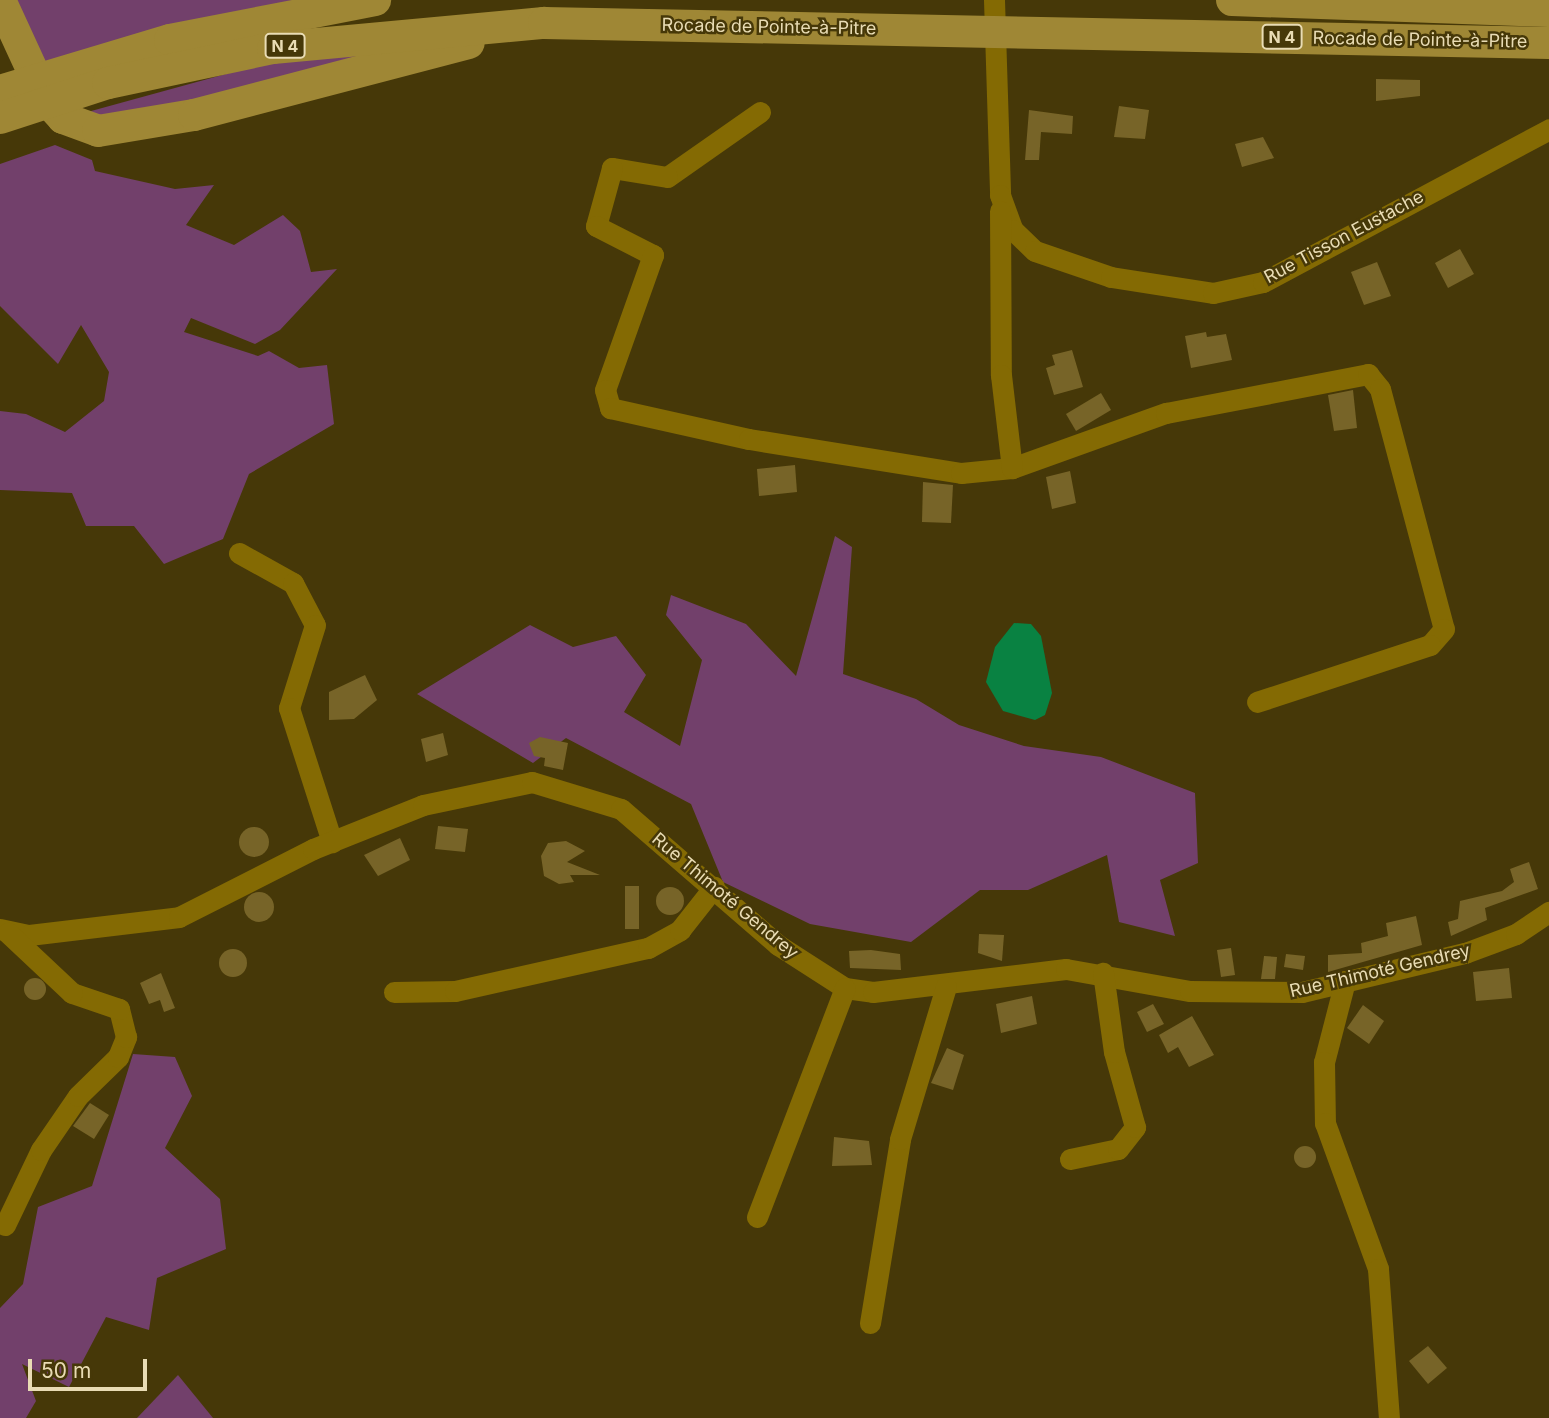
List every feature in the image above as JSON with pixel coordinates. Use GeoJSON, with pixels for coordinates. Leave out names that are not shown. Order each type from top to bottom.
{"type":"FeatureCollection","features":[{"type":"Feature","properties":{"kind":"highway"},"geometry":{"type":"LineString","coordinates":[[0,0],[45,99],[71,122],[98,131],[194,115],[460,44],[571,29],[664,26]]}},
{"type":"Feature","properties":{"kind":"highway","name":"Rocade de Pointe-à-Pitre"},"geometry":{"type":"LineString","coordinates":[[0,118],[102,71],[375,0]]}},
{"type":"Feature","properties":{"kind":"highway","name":"Rocade de Pointe-à-Pitre"},"geometry":{"type":"LineString","coordinates":[[1232,0],[1549,11]]}},
{"type":"Feature","properties":{"kind":"highway","name":"Rocade de Pointe-à-Pitre"},"geometry":{"type":"LineString","coordinates":[[0,91],[102,71],[371,35],[544,23],[1549,43]]}},
{"type":"Feature","properties":{"kind":"street","name":"Rue Tisson Eustache"},"geometry":{"type":"LineString","coordinates":[[994,0],[993,65],[1000,195],[1013,230],[1035,251],[1111,277],[1213,293],[1263,282],[1549,129]]}},
{"type":"Feature","properties":{"kind":"street"},"geometry":{"type":"LineString","coordinates":[[760,112],[667,177],[612,168],[596,226],[653,255],[604,401],[610,408],[698,428],[875,461],[961,473],[1012,468],[1166,413],[1368,374],[1380,390],[1444,629],[1430,645],[1257,702]]}},
{"type":"Feature","properties":{"kind":"street"},"geometry":{"type":"LineString","coordinates":[[1000,195],[1001,375],[1012,468]]}},
{"type":"Feature","properties":{"kind":"street"},"geometry":{"type":"LineString","coordinates":[[239,553],[293,583],[315,625],[289,708],[332,842]]}},
{"type":"Feature","properties":{"kind":"street","name":"Rue Thimoté Gendrey"},"geometry":{"type":"LineString","coordinates":[[4,931],[179,917],[332,842],[423,805],[532,782],[621,809],[778,945],[845,988],[946,987],[1066,970],[1103,973],[1190,991],[1260,996],[1345,981],[1465,953],[1516,934],[1549,912]]}},
{"type":"Feature","properties":{"kind":"street"},"geometry":{"type":"LineString","coordinates":[[394,992],[455,991],[648,948],[680,930],[714,887]]}},
{"type":"Feature","properties":{"kind":"street"},"geometry":{"type":"LineString","coordinates":[[4,931],[72,993],[119,1009],[125,1037],[118,1057],[78,1096],[41,1150],[5,1225]]}},
{"type":"Feature","properties":{"kind":"street"},"geometry":{"type":"LineString","coordinates":[[1070,1159],[1118,1149],[1135,1127],[1114,1052],[1103,973]]}},
{"type":"Feature","properties":{"kind":"street"},"geometry":{"type":"LineString","coordinates":[[1345,981],[1324,1062],[1325,1123],[1378,1269],[1389,1418]]}},
{"type":"Feature","properties":{"kind":"street"},"geometry":{"type":"LineString","coordinates":[[870,1323],[900,1139],[946,987]]}},
{"type":"Feature","properties":{"kind":"street"},"geometry":{"type":"LineString","coordinates":[[757,1217],[845,988]]}},
{"type":"Feature","properties":{"kind":"shaded area"},"geometry":{"type":"Polygon","coordinates":[[[10,0],[315,0],[36,68],[10,0]]]}},
{"type":"Feature","properties":{"kind":"shaded area"},"geometry":{"type":"Polygon","coordinates":[[[440,40],[121,124],[73,116],[255,66],[440,40]]]}},
{"type":"Feature","properties":{"kind":"shaded area"},"geometry":{"type":"Polygon","coordinates":[[[55,145],[92,160],[95,171],[175,189],[214,185],[186,225],[234,245],[283,215],[300,231],[311,272],[337,269],[280,330],[255,344],[191,318],[184,332],[258,356],[269,351],[299,368],[327,365],[334,424],[249,474],[223,539],[164,564],[134,526],[86,526],[72,493],[0,490],[0,411],[26,414],[65,432],[104,401],[109,372],[81,325],[58,364],[0,306],[0,164],[55,145]]]}},
{"type":"Feature","properties":{"kind":"shaded area"},"geometry":{"type":"Polygon","coordinates":[[[835,536],[852,547],[843,674],[916,699],[959,725],[1024,746],[1101,757],[1195,793],[1198,863],[1160,880],[1175,936],[1119,922],[1107,855],[1028,890],[980,890],[911,942],[810,924],[723,882],[691,804],[566,738],[533,763],[417,694],[530,625],[573,647],[616,636],[646,675],[624,712],[680,746],[702,660],[666,615],[671,595],[746,624],[796,676],[835,536]]]}},
{"type":"Feature","properties":{"kind":"shaded area"},"geometry":{"type":"Polygon","coordinates":[[[1014,623],[1031,624],[1041,636],[1052,693],[1045,715],[1035,720],[1003,711],[986,682],[995,647],[1014,623]]]}},
{"type":"Feature","properties":{"kind":"shaded area"},"geometry":{"type":"Polygon","coordinates":[[[133,1054],[175,1057],[192,1096],[165,1148],[220,1199],[226,1249],[157,1278],[149,1330],[106,1317],[69,1387],[22,1364],[36,1401],[26,1418],[0,1418],[0,1308],[23,1284],[38,1207],[92,1186],[133,1054]]]}},
{"type":"Feature","properties":{"kind":"shaded area"},"geometry":{"type":"Polygon","coordinates":[[[178,1375],[213,1418],[137,1418],[178,1375]]]}},
{"type":"Feature","properties":{"kind":"building"},"geometry":{"type":"Polygon","coordinates":[[[1376,79],[1420,80],[1420,96],[1376,101],[1376,79]]]}},
{"type":"Feature","properties":{"kind":"building"},"geometry":{"type":"Polygon","coordinates":[[[1119,106],[1149,110],[1145,139],[1114,137],[1119,106]]]}},
{"type":"Feature","properties":{"kind":"building"},"geometry":{"type":"Polygon","coordinates":[[[1029,110],[1073,116],[1072,134],[1041,132],[1039,160],[1025,160],[1029,110]]]}},
{"type":"Feature","properties":{"kind":"building"},"geometry":{"type":"Polygon","coordinates":[[[1263,137],[1274,158],[1242,167],[1235,144],[1263,137]]]}},
{"type":"Feature","properties":{"kind":"building"},"geometry":{"type":"Polygon","coordinates":[[[1460,249],[1474,274],[1448,288],[1435,263],[1460,249]]]}},
{"type":"Feature","properties":{"kind":"building"},"geometry":{"type":"Polygon","coordinates":[[[1377,262],[1391,296],[1364,305],[1351,272],[1377,262]]]}},
{"type":"Feature","properties":{"kind":"building"},"geometry":{"type":"Polygon","coordinates":[[[1206,332],[1207,337],[1226,334],[1232,360],[1191,368],[1185,336],[1206,332]]]}},
{"type":"Feature","properties":{"kind":"building"},"geometry":{"type":"Polygon","coordinates":[[[1072,350],[1083,387],[1054,395],[1046,368],[1055,365],[1052,355],[1072,350]]]}},
{"type":"Feature","properties":{"kind":"building"},"geometry":{"type":"Polygon","coordinates":[[[1353,390],[1357,428],[1334,431],[1328,395],[1353,390]]]}},
{"type":"Feature","properties":{"kind":"building"},"geometry":{"type":"Polygon","coordinates":[[[1101,393],[1111,410],[1076,431],[1066,414],[1101,393]]]}},
{"type":"Feature","properties":{"kind":"building"},"geometry":{"type":"Polygon","coordinates":[[[795,465],[797,492],[759,496],[757,469],[795,465]]]}},
{"type":"Feature","properties":{"kind":"building"},"geometry":{"type":"Polygon","coordinates":[[[1070,471],[1076,503],[1052,509],[1046,477],[1070,471]]]}},
{"type":"Feature","properties":{"kind":"building"},"geometry":{"type":"Polygon","coordinates":[[[923,482],[953,485],[951,523],[922,522],[923,482]]]}},
{"type":"Feature","properties":{"kind":"building"},"geometry":{"type":"Polygon","coordinates":[[[365,675],[377,700],[354,719],[329,720],[329,692],[365,675]]]}},
{"type":"Feature","properties":{"kind":"building"},"geometry":{"type":"Polygon","coordinates":[[[443,733],[448,755],[426,762],[421,739],[443,733]]]}},
{"type":"Feature","properties":{"kind":"building"},"geometry":{"type":"Polygon","coordinates":[[[540,737],[568,743],[563,770],[544,766],[545,758],[534,756],[529,743],[540,737]]]}},
{"type":"Feature","properties":{"kind":"building"},"geometry":{"type":"Polygon","coordinates":[[[438,826],[468,829],[465,852],[435,849],[438,826]]]}},
{"type":"Feature","properties":{"kind":"building"},"geometry":{"type":"Polygon","coordinates":[[[254,827],[265,831],[269,842],[265,853],[254,857],[243,853],[239,842],[243,831],[254,827]]]}},
{"type":"Feature","properties":{"kind":"building"},"geometry":{"type":"Polygon","coordinates":[[[400,838],[410,860],[378,876],[364,855],[400,838]]]}},
{"type":"Feature","properties":{"kind":"building"},"geometry":{"type":"Polygon","coordinates":[[[566,841],[585,851],[567,862],[600,875],[570,875],[574,882],[559,884],[544,876],[541,856],[548,843],[566,841]]]}},
{"type":"Feature","properties":{"kind":"building"},"geometry":{"type":"Polygon","coordinates":[[[1529,862],[1538,889],[1485,908],[1487,920],[1451,936],[1448,922],[1458,919],[1460,901],[1502,891],[1514,882],[1510,869],[1529,862]]]}},
{"type":"Feature","properties":{"kind":"building"},"geometry":{"type":"Polygon","coordinates":[[[625,886],[639,886],[639,929],[625,929],[625,886]]]}},
{"type":"Feature","properties":{"kind":"building"},"geometry":{"type":"Polygon","coordinates":[[[670,887],[680,891],[684,901],[680,911],[670,915],[660,911],[656,901],[660,891],[670,887]]]}},
{"type":"Feature","properties":{"kind":"building"},"geometry":{"type":"Polygon","coordinates":[[[259,892],[270,896],[274,907],[270,918],[259,922],[248,918],[244,907],[248,896],[259,892]]]}},
{"type":"Feature","properties":{"kind":"building"},"geometry":{"type":"Polygon","coordinates":[[[1416,916],[1422,945],[1328,972],[1328,955],[1362,953],[1361,943],[1388,936],[1386,923],[1416,916]]]}},
{"type":"Feature","properties":{"kind":"building"},"geometry":{"type":"Polygon","coordinates":[[[979,934],[1004,935],[1002,961],[978,953],[979,934]]]}},
{"type":"Feature","properties":{"kind":"building"},"geometry":{"type":"Polygon","coordinates":[[[1231,948],[1235,975],[1221,977],[1217,950],[1231,948]]]}},
{"type":"Feature","properties":{"kind":"building"},"geometry":{"type":"Polygon","coordinates":[[[233,949],[243,953],[247,963],[243,973],[233,977],[223,973],[219,963],[223,953],[233,949]]]}},
{"type":"Feature","properties":{"kind":"building"},"geometry":{"type":"Polygon","coordinates":[[[871,950],[900,954],[901,970],[850,968],[849,951],[871,950]]]}},
{"type":"Feature","properties":{"kind":"building"},"geometry":{"type":"Polygon","coordinates":[[[1286,954],[1305,956],[1303,970],[1284,967],[1286,954]]]}},
{"type":"Feature","properties":{"kind":"building"},"geometry":{"type":"Polygon","coordinates":[[[1264,956],[1277,957],[1275,979],[1261,979],[1264,956]]]}},
{"type":"Feature","properties":{"kind":"building"},"geometry":{"type":"Polygon","coordinates":[[[1509,968],[1512,998],[1476,1001],[1473,972],[1509,968]]]}},
{"type":"Feature","properties":{"kind":"building"},"geometry":{"type":"Polygon","coordinates":[[[161,973],[175,1008],[164,1012],[160,1000],[149,1004],[140,983],[161,973]]]}},
{"type":"Feature","properties":{"kind":"building"},"geometry":{"type":"Polygon","coordinates":[[[35,978],[43,981],[46,989],[43,997],[35,1000],[27,997],[24,989],[27,981],[35,978]]]}},
{"type":"Feature","properties":{"kind":"building"},"geometry":{"type":"Polygon","coordinates":[[[1032,996],[1037,1024],[1001,1033],[996,1004],[1032,996]]]}},
{"type":"Feature","properties":{"kind":"building"},"geometry":{"type":"Polygon","coordinates":[[[1153,1004],[1164,1024],[1147,1032],[1137,1012],[1153,1004]]]}},
{"type":"Feature","properties":{"kind":"building"},"geometry":{"type":"Polygon","coordinates":[[[1363,1005],[1384,1021],[1369,1044],[1347,1028],[1363,1005]]]}},
{"type":"Feature","properties":{"kind":"building"},"geometry":{"type":"Polygon","coordinates":[[[1192,1016],[1214,1055],[1189,1067],[1178,1047],[1168,1053],[1159,1035],[1192,1016]]]}},
{"type":"Feature","properties":{"kind":"building"},"geometry":{"type":"Polygon","coordinates":[[[947,1048],[964,1055],[953,1090],[931,1083],[947,1048]]]}},
{"type":"Feature","properties":{"kind":"building"},"geometry":{"type":"Polygon","coordinates":[[[90,1103],[109,1115],[94,1139],[73,1126],[90,1103]]]}},
{"type":"Feature","properties":{"kind":"building"},"geometry":{"type":"Polygon","coordinates":[[[834,1137],[869,1141],[872,1165],[832,1166],[834,1137]]]}},
{"type":"Feature","properties":{"kind":"building"},"geometry":{"type":"Polygon","coordinates":[[[1305,1146],[1315,1153],[1316,1157],[1309,1167],[1305,1168],[1295,1161],[1294,1157],[1301,1147],[1305,1146]]]}},
{"type":"Feature","properties":{"kind":"building"},"geometry":{"type":"Polygon","coordinates":[[[1428,1346],[1447,1368],[1428,1384],[1409,1361],[1428,1346]]]}}]}
